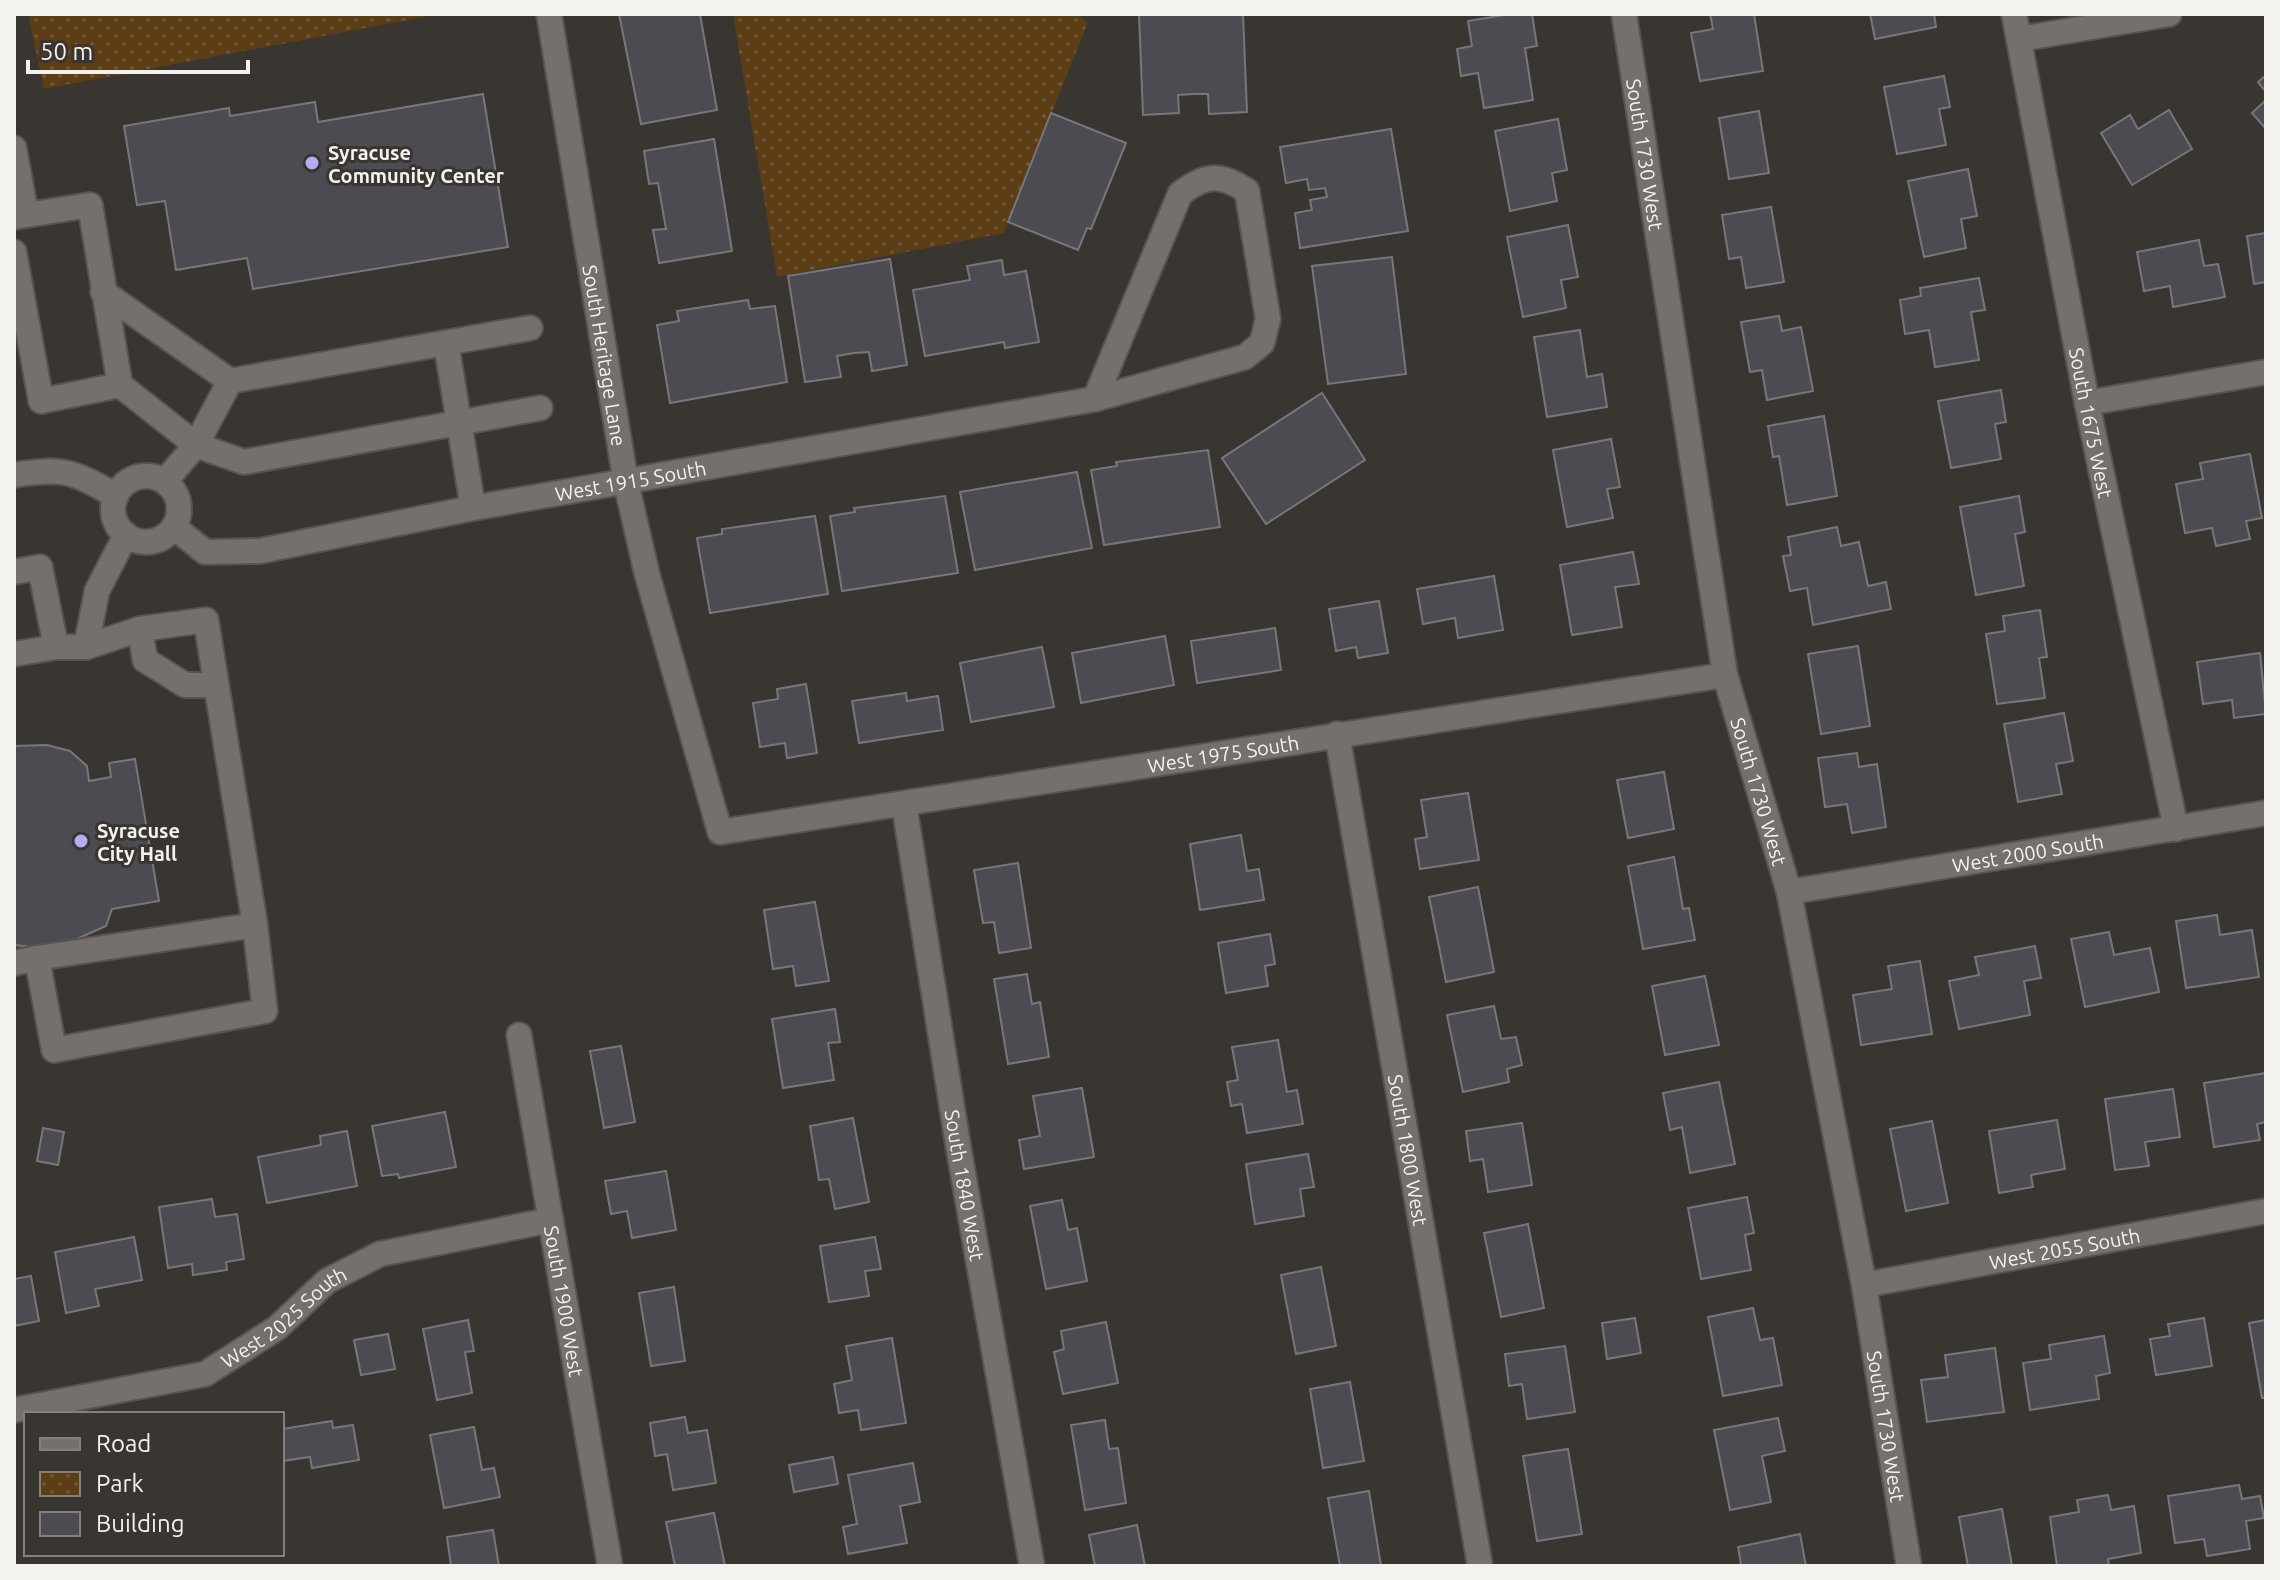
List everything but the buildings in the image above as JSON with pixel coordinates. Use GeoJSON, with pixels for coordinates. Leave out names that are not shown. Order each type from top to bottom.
{"type":"FeatureCollection","features":[{"type":"Feature","properties":{"kind":"street","name":"South Heritage Lane"},"geometry":{"type":"LineString","coordinates":[[549,14],[626,483],[647,574],[720,832]]}},
{"type":"Feature","properties":{"kind":"street","name":"South 1730 West"},"geometry":{"type":"LineString","coordinates":[[1624,14],[1725,675],[1789,892],[1864,1285],[1909,1566]]}},
{"type":"Feature","properties":{"kind":"street","name":"South 1675 West"},"geometry":{"type":"LineString","coordinates":[[2014,14],[2087,403],[2176,829]]}},
{"type":"Feature","properties":{"kind":"street"},"geometry":{"type":"LineString","coordinates":[[2019,39],[2169,14]]}},
{"type":"Feature","properties":{"kind":"street"},"geometry":{"type":"LineString","coordinates":[[14,148],[20,216],[90,205],[120,385],[196,445],[244,462],[540,408]]}},
{"type":"Feature","properties":{"kind":"street","name":"West 1915 South"},"geometry":{"type":"LineString","coordinates":[[174,527],[205,552],[248,551],[473,508],[1095,399],[1245,357],[1262,343],[1268,319],[1247,191],[1228,178],[1197,180],[1180,194],[1095,399]]}},
{"type":"Feature","properties":{"kind":"street"},"geometry":{"type":"LineString","coordinates":[[14,252],[41,401],[120,385]]}},
{"type":"Feature","properties":{"kind":"street"},"geometry":{"type":"LineString","coordinates":[[103,292],[230,381],[530,328]]}},
{"type":"Feature","properties":{"kind":"street"},"geometry":{"type":"LineString","coordinates":[[446,343],[473,508]]}},
{"type":"Feature","properties":{"kind":"street"},"geometry":{"type":"LineString","coordinates":[[2087,403],[2266,372]]}},
{"type":"Feature","properties":{"kind":"street"},"geometry":{"type":"LineString","coordinates":[[165,481],[196,445],[230,381]]}},
{"type":"Feature","properties":{"kind":"street"},"geometry":{"type":"LineString","coordinates":[[14,475],[55,468],[86,478],[116,496]]}},
{"type":"Feature","properties":{"kind":"street"},"geometry":{"type":"LineString","coordinates":[[140,476],[165,481],[177,495],[179,506],[174,527],[151,541],[126,535],[114,518],[116,496],[121,487],[140,476]]}},
{"type":"Feature","properties":{"kind":"street"},"geometry":{"type":"LineString","coordinates":[[86,647],[97,591],[126,535]]}},
{"type":"Feature","properties":{"kind":"street"},"geometry":{"type":"LineString","coordinates":[[14,572],[40,567],[56,647]]}},
{"type":"Feature","properties":{"kind":"street"},"geometry":{"type":"LineString","coordinates":[[14,654],[56,647],[86,647],[140,629],[206,620],[255,925],[265,1011],[54,1050],[25,960],[255,925]]}},
{"type":"Feature","properties":{"kind":"street"},"geometry":{"type":"LineString","coordinates":[[140,629],[145,660],[185,685],[215,685]]}},
{"type":"Feature","properties":{"kind":"street","name":"West 1975 South"},"geometry":{"type":"LineString","coordinates":[[720,832],[1725,675]]}},
{"type":"Feature","properties":{"kind":"street","name":"South 1800 West"},"geometry":{"type":"LineString","coordinates":[[1337,734],[1480,1566]]}},
{"type":"Feature","properties":{"kind":"street","name":"South 1840 West"},"geometry":{"type":"LineString","coordinates":[[904,804],[958,1145],[1032,1566]]}},
{"type":"Feature","properties":{"kind":"street","name":"West 2000 South"},"geometry":{"type":"LineString","coordinates":[[1789,892],[2266,813]]}},
{"type":"Feature","properties":{"kind":"street","name":"South 1900 West"},"geometry":{"type":"LineString","coordinates":[[519,1035],[610,1566]]}},
{"type":"Feature","properties":{"kind":"street","name":"West 2055 South"},"geometry":{"type":"LineString","coordinates":[[1864,1285],[2266,1211]]}},
{"type":"Feature","properties":{"kind":"street","name":"West 2025 South"},"geometry":{"type":"LineString","coordinates":[[14,1410],[205,1374],[277,1328],[327,1281],[380,1254],[551,1220]]}},
{"type":"Feature","properties":{"kind":"green space"},"geometry":{"type":"Polygon","coordinates":[[[28,14],[439,14],[44,89],[28,14]]]}},
{"type":"Feature","properties":{"kind":"green space"},"geometry":{"type":"Polygon","coordinates":[[[733,14],[1076,14],[1088,22],[1004,233],[777,277],[733,14]]]}},
{"type":"Feature","properties":{"kind":"place","name":"Syracuse Community Center"},"geometry":{"type":"Point","coordinates":[312,163]}},
{"type":"Feature","properties":{"kind":"place","name":"Syracuse City Hall"},"geometry":{"type":"Point","coordinates":[81,841]}}]}
